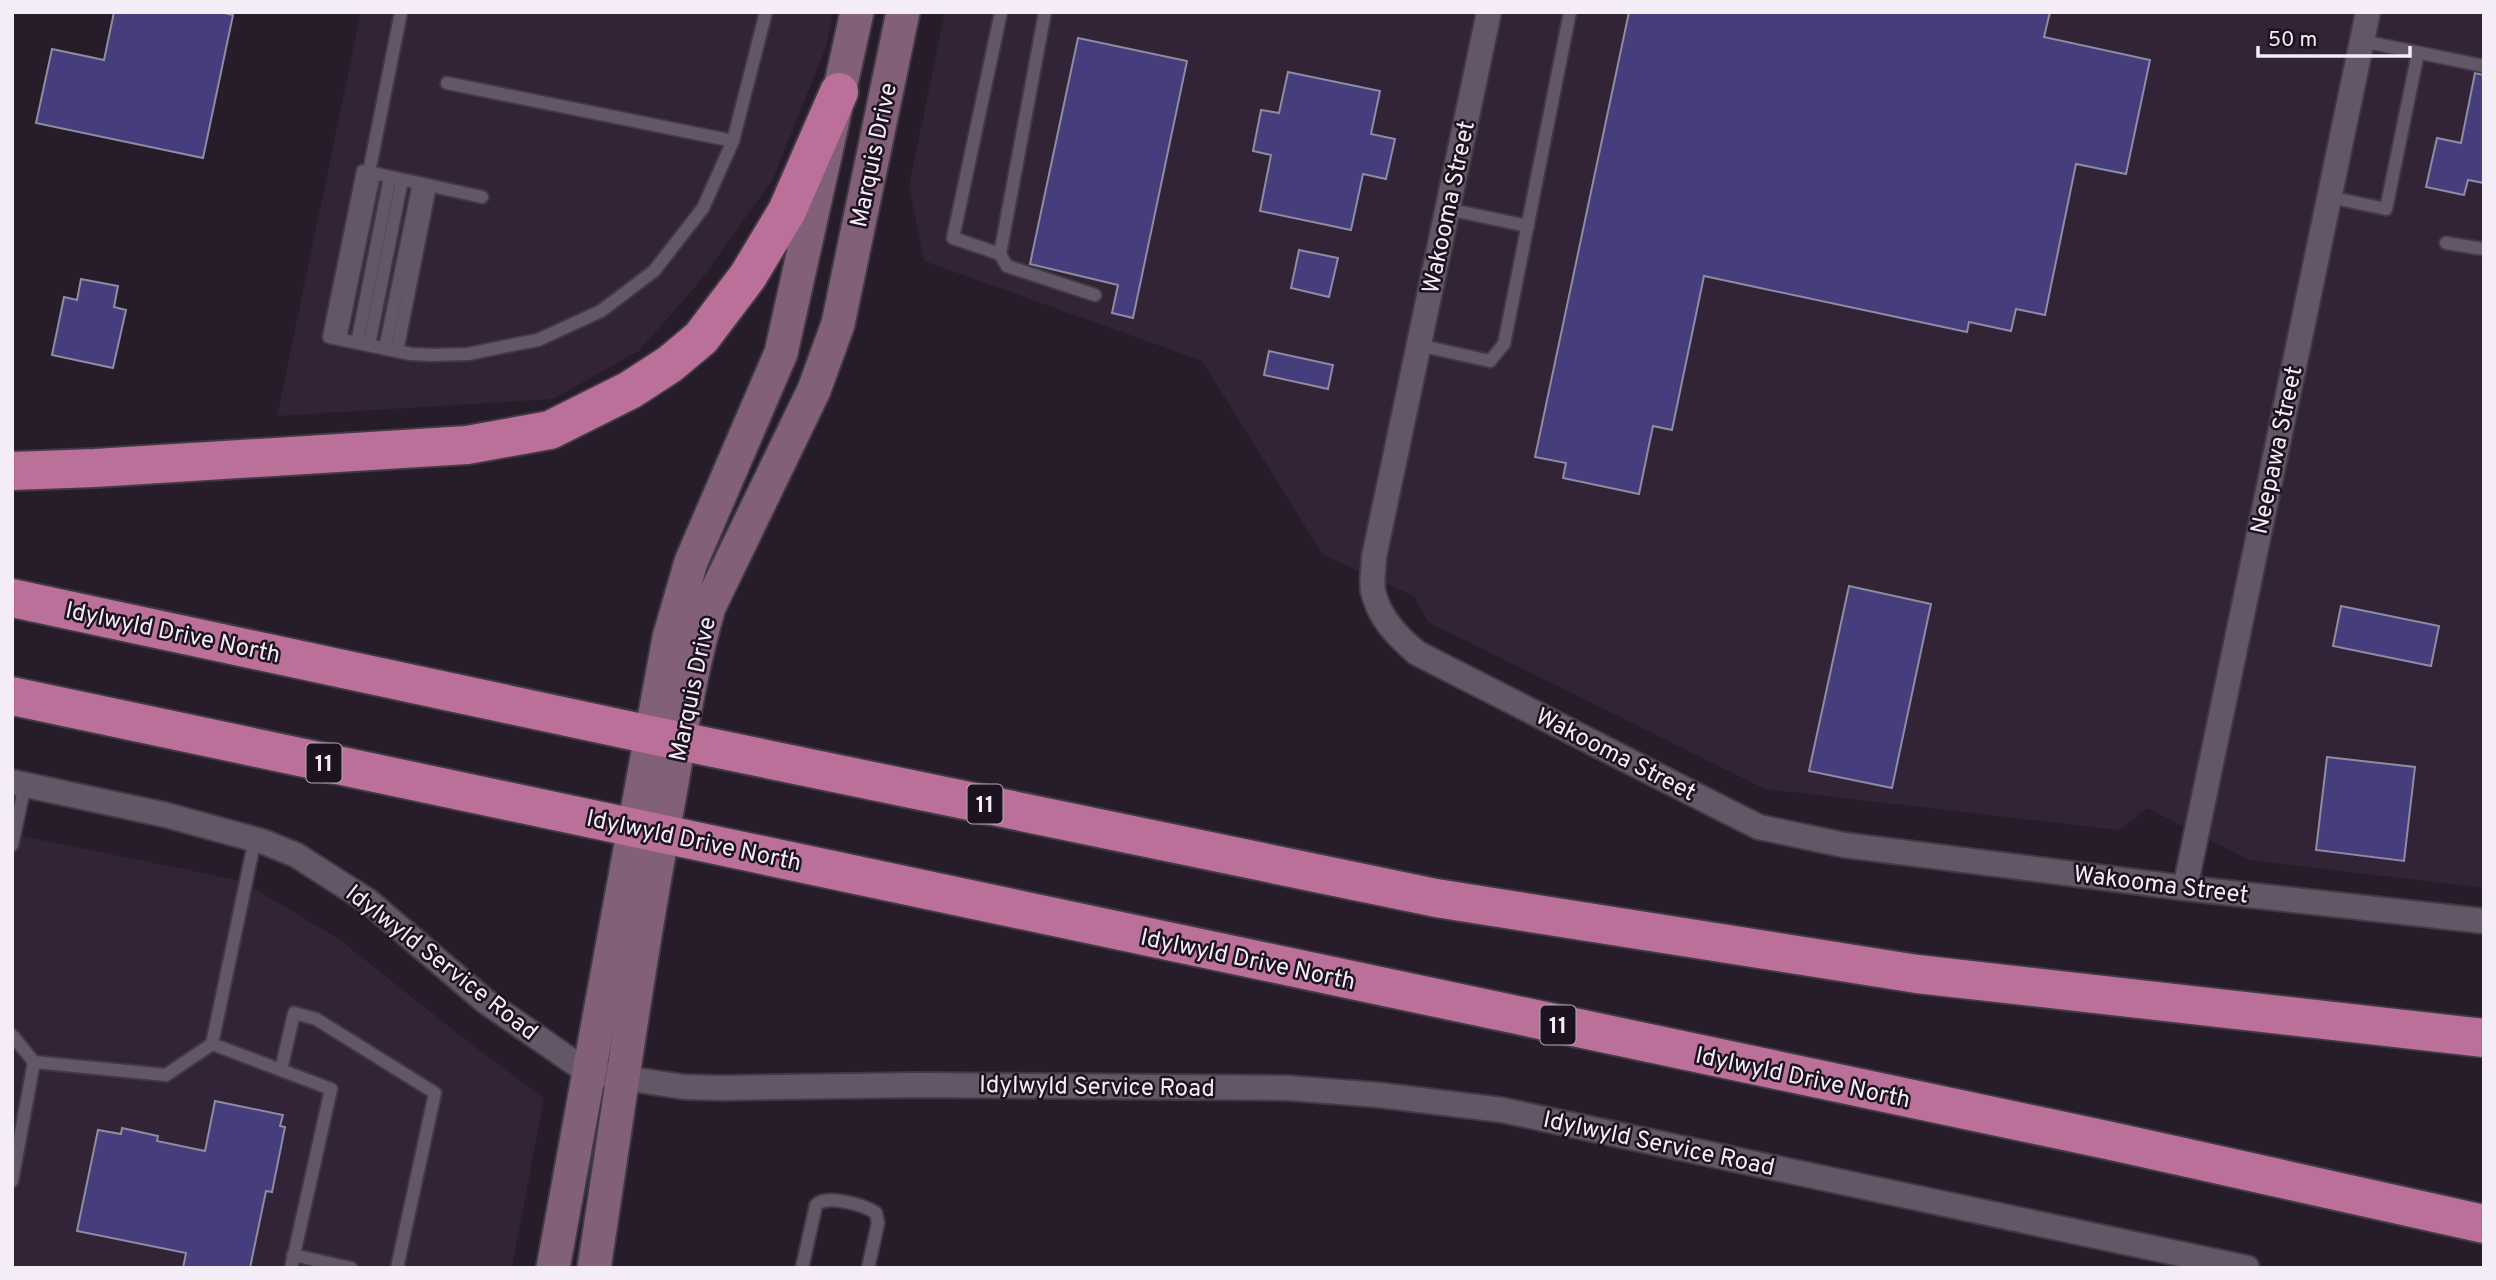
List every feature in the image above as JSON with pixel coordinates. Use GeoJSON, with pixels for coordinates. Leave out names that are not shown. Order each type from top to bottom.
{"type":"FeatureCollection","features":[{"type":"Feature","properties":{"kind":"highway"},"geometry":{"type":"LineString","coordinates":[[12,471],[467,445],[550,429],[630,390],[670,364],[701,338],[748,276],[787,211],[839,92]]}},
{"type":"Feature","properties":{"kind":"highway","name":"Idylwyld Drive North"},"geometry":{"type":"LineString","coordinates":[[12,598],[1436,898],[1917,974],[2484,1038]]}},
{"type":"Feature","properties":{"kind":"highway","name":"Idylwyld Drive North"},"geometry":{"type":"LineString","coordinates":[[12,696],[1351,982],[2116,1142],[2484,1224]]}},
{"type":"Feature","properties":{"kind":"main road","name":"Marquis Drive"},"geometry":{"type":"LineString","coordinates":[[666,737],[669,638],[691,562],[781,353],[857,12]]}},
{"type":"Feature","properties":{"kind":"main road","name":"Marquis Drive"},"geometry":{"type":"LineString","coordinates":[[553,1268],[605,1076],[666,737],[709,607],[814,390],[838,324],[903,12]]}},
{"type":"Feature","properties":{"kind":"main road","name":"Marquis Drive"},"geometry":{"type":"LineString","coordinates":[[594,1268],[605,1076]]}},
{"type":"Feature","properties":{"kind":"street","name":"Wakooma Street"},"geometry":{"type":"LineString","coordinates":[[1489,12],[1374,557],[1372,589],[1382,617],[1400,638],[1418,653],[1759,827],[1844,845],[2185,888],[2484,921]]}},
{"type":"Feature","properties":{"kind":"street","name":"Neepawa Street"},"geometry":{"type":"LineString","coordinates":[[2185,888],[2368,12]]}},
{"type":"Feature","properties":{"kind":"street","name":"Idylwyld Service Road"},"geometry":{"type":"LineString","coordinates":[[18,784],[166,815],[255,839],[296,855],[368,901],[485,1001],[605,1076],[685,1087],[722,1088],[917,1085],[1288,1088],[1379,1095],[1502,1110],[2247,1268]]}},
{"type":"Feature","properties":{"kind":"lane"},"geometry":{"type":"LineString","coordinates":[[401,12],[340,339],[391,350],[433,355],[468,354],[538,340],[601,311],[654,271],[703,208],[733,141],[766,12]]}},
{"type":"Feature","properties":{"kind":"lane"},"geometry":{"type":"LineString","coordinates":[[1000,254],[953,238],[1001,12]]}},
{"type":"Feature","properties":{"kind":"lane"},"geometry":{"type":"LineString","coordinates":[[1045,12],[1000,254],[1007,266],[1095,295]]}},
{"type":"Feature","properties":{"kind":"lane"},"geometry":{"type":"LineString","coordinates":[[1419,345],[1490,361],[1504,344],[1570,12]]}},
{"type":"Feature","properties":{"kind":"lane"},"geometry":{"type":"LineString","coordinates":[[2362,41],[2484,66]]}},
{"type":"Feature","properties":{"kind":"lane"},"geometry":{"type":"LineString","coordinates":[[2329,197],[2386,209],[2418,52]]}},
{"type":"Feature","properties":{"kind":"lane"},"geometry":{"type":"LineString","coordinates":[[447,83],[733,141]]}},
{"type":"Feature","properties":{"kind":"lane"},"geometry":{"type":"LineString","coordinates":[[372,173],[482,197]]}},
{"type":"Feature","properties":{"kind":"lane"},"geometry":{"type":"LineString","coordinates":[[363,344],[396,178]]}},
{"type":"Feature","properties":{"kind":"lane"},"geometry":{"type":"LineString","coordinates":[[391,350],[425,184]]}},
{"type":"Feature","properties":{"kind":"lane"},"geometry":{"type":"LineString","coordinates":[[1447,209],[1528,226]]}},
{"type":"Feature","properties":{"kind":"lane"},"geometry":{"type":"LineString","coordinates":[[2445,243],[2484,250]]}},
{"type":"Feature","properties":{"kind":"lane"},"geometry":{"type":"LineString","coordinates":[[12,845],[18,784]]}},
{"type":"Feature","properties":{"kind":"lane"},"geometry":{"type":"LineString","coordinates":[[12,1035],[34,1062],[166,1075],[212,1044],[255,839]]}},
{"type":"Feature","properties":{"kind":"lane"},"geometry":{"type":"LineString","coordinates":[[281,1070],[294,1013],[316,1019],[435,1093],[397,1268]]}},
{"type":"Feature","properties":{"kind":"lane"},"geometry":{"type":"LineString","coordinates":[[212,1044],[331,1089],[292,1261],[351,1268]]}},
{"type":"Feature","properties":{"kind":"lane"},"geometry":{"type":"LineString","coordinates":[[12,1181],[34,1062]]}},
{"type":"Feature","properties":{"kind":"lane"},"geometry":{"type":"LineString","coordinates":[[802,1268],[816,1205],[821,1200],[828,1199],[870,1209],[876,1213],[878,1223],[868,1268]]}},
{"type":"Feature","properties":{"kind":"shaded area"},"geometry":{"type":"Polygon","coordinates":[[[361,12],[833,12],[826,47],[773,179],[701,280],[639,351],[553,399],[277,416],[361,12]]]}},
{"type":"Feature","properties":{"kind":"shaded area"},"geometry":{"type":"Polygon","coordinates":[[[945,12],[2484,12],[2484,888],[2249,860],[2147,808],[2119,830],[1765,789],[1428,622],[1414,596],[1323,555],[1202,361],[924,261],[909,186],[945,12]]]}},
{"type":"Feature","properties":{"kind":"shaded area"},"geometry":{"type":"Polygon","coordinates":[[[12,834],[242,881],[340,940],[544,1098],[512,1268],[12,1268],[12,834]]]}},
{"type":"Feature","properties":{"kind":"building"},"geometry":{"type":"Polygon","coordinates":[[[114,12],[220,12],[233,15],[203,158],[36,123],[52,49],[104,60],[114,12]]]}},
{"type":"Feature","properties":{"kind":"building"},"geometry":{"type":"Polygon","coordinates":[[[1629,12],[2050,12],[2044,37],[2150,60],[2126,174],[2076,164],[2045,315],[2016,309],[2011,331],[1969,322],[1967,332],[1704,276],[1672,430],[1653,426],[1639,494],[1563,478],[1566,463],[1535,457],[1629,12]]]}},
{"type":"Feature","properties":{"kind":"building"},"geometry":{"type":"Polygon","coordinates":[[[1078,38],[1187,61],[1133,318],[1112,313],[1118,285],[1030,264],[1078,38]]]}},
{"type":"Feature","properties":{"kind":"building"},"geometry":{"type":"Polygon","coordinates":[[[1288,72],[1380,91],[1371,134],[1395,139],[1386,179],[1363,174],[1351,230],[1260,211],[1271,155],[1253,151],[1261,110],[1279,113],[1288,72]]]}},
{"type":"Feature","properties":{"kind":"building"},"geometry":{"type":"Polygon","coordinates":[[[2475,73],[2484,75],[2484,183],[2468,180],[2464,195],[2426,187],[2437,138],[2461,143],[2475,73]]]}},
{"type":"Feature","properties":{"kind":"building"},"geometry":{"type":"Polygon","coordinates":[[[1299,250],[1338,258],[1329,297],[1291,288],[1299,250]]]}},
{"type":"Feature","properties":{"kind":"building"},"geometry":{"type":"Polygon","coordinates":[[[81,279],[118,286],[114,307],[126,310],[113,368],[52,355],[64,297],[77,300],[81,279]]]}},
{"type":"Feature","properties":{"kind":"building"},"geometry":{"type":"Polygon","coordinates":[[[1269,351],[1333,365],[1328,389],[1264,375],[1269,351]]]}},
{"type":"Feature","properties":{"kind":"building"},"geometry":{"type":"Polygon","coordinates":[[[1849,586],[1931,604],[1892,788],[1809,771],[1849,586]]]}},
{"type":"Feature","properties":{"kind":"building"},"geometry":{"type":"Polygon","coordinates":[[[2341,606],[2439,626],[2431,666],[2333,646],[2341,606]]]}},
{"type":"Feature","properties":{"kind":"building"},"geometry":{"type":"Polygon","coordinates":[[[2327,757],[2415,767],[2404,861],[2316,850],[2327,757]]]}},
{"type":"Feature","properties":{"kind":"building"},"geometry":{"type":"Polygon","coordinates":[[[215,1101],[283,1115],[280,1126],[285,1127],[272,1192],[266,1191],[250,1268],[183,1268],[186,1253],[77,1231],[98,1130],[121,1134],[122,1128],[158,1136],[157,1141],[205,1151],[215,1101]]]}}]}
